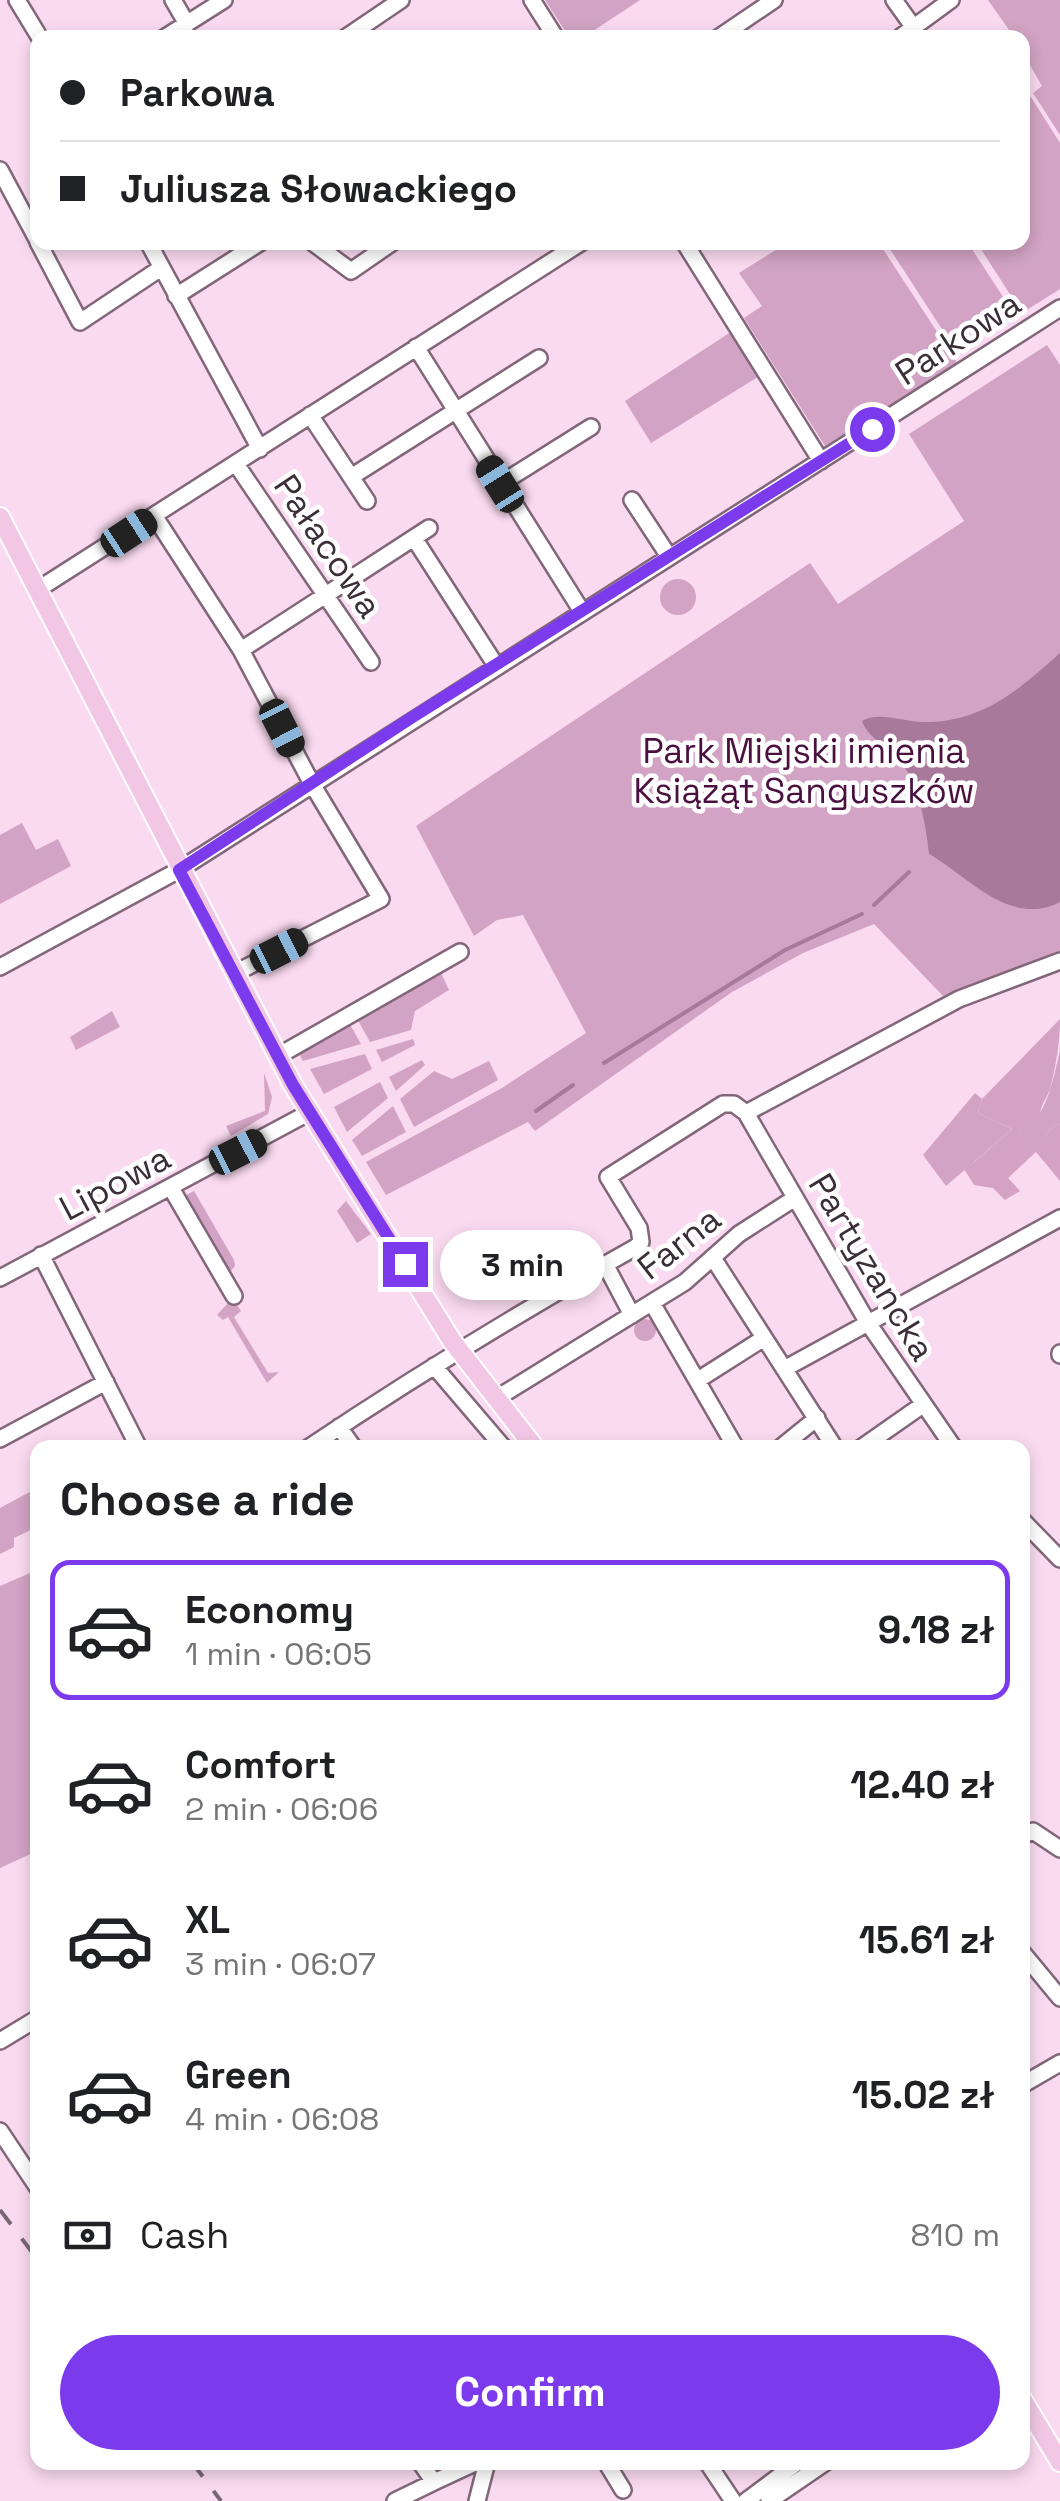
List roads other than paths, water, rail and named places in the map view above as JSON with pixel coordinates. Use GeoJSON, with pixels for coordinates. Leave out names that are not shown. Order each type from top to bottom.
{"type":"FeatureCollection","features":[{"type":"Feature","properties":{"kind":"main road"},"geometry":{"type":"LineString","coordinates":[[3,528],[179,870],[310,1112],[457,1348],[529,1440]]}},
{"type":"Feature","properties":{"kind":"main road"},"geometry":{"type":"LineString","coordinates":[[1030,2411],[1060,2462]]}},
{"type":"Feature","properties":{"kind":"street"},"geometry":{"type":"LineString","coordinates":[[17,0],[35,30]]}},
{"type":"Feature","properties":{"kind":"street"},"geometry":{"type":"LineString","coordinates":[[172,0],[186,24]]}},
{"type":"Feature","properties":{"kind":"street"},"geometry":{"type":"LineString","coordinates":[[177,30],[224,0]]}},
{"type":"Feature","properties":{"kind":"street"},"geometry":{"type":"LineString","coordinates":[[362,30],[401,0]]}},
{"type":"Feature","properties":{"kind":"street"},"geometry":{"type":"LineString","coordinates":[[532,0],[551,30]]}},
{"type":"Feature","properties":{"kind":"street"},"geometry":{"type":"LineString","coordinates":[[730,30],[774,0]]}},
{"type":"Feature","properties":{"kind":"street"},"geometry":{"type":"LineString","coordinates":[[894,0],[914,28]]}},
{"type":"Feature","properties":{"kind":"street"},"geometry":{"type":"LineString","coordinates":[[911,30],[951,0]]}},
{"type":"Feature","properties":{"kind":"street"},"geometry":{"type":"LineString","coordinates":[[0,170],[30,227]]}},
{"type":"Feature","properties":{"kind":"street"},"geometry":{"type":"LineString","coordinates":[[42,250],[80,322],[161,268]]}},
{"type":"Feature","properties":{"kind":"street"},"geometry":{"type":"LineString","coordinates":[[152,250],[260,448]]}},
{"type":"Feature","properties":{"kind":"street"},"geometry":{"type":"LineString","coordinates":[[176,296],[248,250]]}},
{"type":"Feature","properties":{"kind":"street"},"geometry":{"type":"LineString","coordinates":[[323,250],[351,271],[381,250]]}},
{"type":"Feature","properties":{"kind":"street"},"geometry":{"type":"LineString","coordinates":[[37,590],[569,250]]}},
{"type":"Feature","properties":{"kind":"street"},"geometry":{"type":"LineString","coordinates":[[689,250],[822,461]]}},
{"type":"Feature","properties":{"kind":"street","name":"Parkowa"},"geometry":{"type":"LineString","coordinates":[[0,967],[179,870],[496,664],[1060,308]]}},
{"type":"Feature","properties":{"kind":"street"},"geometry":{"type":"LineString","coordinates":[[416,347],[581,610]]}},
{"type":"Feature","properties":{"kind":"street"},"geometry":{"type":"LineString","coordinates":[[351,477],[540,358]]}},
{"type":"Feature","properties":{"kind":"street"},"geometry":{"type":"LineString","coordinates":[[310,416],[368,501]]}},
{"type":"Feature","properties":{"kind":"street"},"geometry":{"type":"LineString","coordinates":[[500,484],[591,427]]}},
{"type":"Feature","properties":{"kind":"street","name":"Pałacowa"},"geometry":{"type":"LineString","coordinates":[[236,464],[371,662]]}},
{"type":"Feature","properties":{"kind":"street"},"geometry":{"type":"LineString","coordinates":[[632,500],[668,555]]}},
{"type":"Feature","properties":{"kind":"street"},"geometry":{"type":"LineString","coordinates":[[154,517],[241,650],[312,784],[380,899],[246,968]]}},
{"type":"Feature","properties":{"kind":"street"},"geometry":{"type":"LineString","coordinates":[[241,650],[429,528]]}},
{"type":"Feature","properties":{"kind":"street"},"geometry":{"type":"LineString","coordinates":[[408,542],[496,664]]}},
{"type":"Feature","properties":{"kind":"street"},"geometry":{"type":"LineString","coordinates":[[278,1056],[460,952]]}},
{"type":"Feature","properties":{"kind":"street"},"geometry":{"type":"LineString","coordinates":[[320,1440],[457,1348],[636,1247],[642,1236],[608,1177],[723,1104],[746,1113],[959,999],[1060,961]]}},
{"type":"Feature","properties":{"kind":"street","name":"Lipowa"},"geometry":{"type":"LineString","coordinates":[[0,1278],[310,1112]]}},
{"type":"Feature","properties":{"kind":"street","name":"Partyzancka"},"geometry":{"type":"LineString","coordinates":[[746,1113],[868,1323],[948,1440]]}},
{"type":"Feature","properties":{"kind":"street"},"geometry":{"type":"LineString","coordinates":[[170,1188],[234,1296]]}},
{"type":"Feature","properties":{"kind":"street","name":"Farna"},"geometry":{"type":"LineString","coordinates":[[497,1398],[652,1303],[714,1258],[738,1234],[795,1198]]}},
{"type":"Feature","properties":{"kind":"street"},"geometry":{"type":"LineString","coordinates":[[784,1369],[1060,1218]]}},
{"type":"Feature","properties":{"kind":"street"},"geometry":{"type":"LineString","coordinates":[[41,1256],[135,1440]]}},
{"type":"Feature","properties":{"kind":"street"},"geometry":{"type":"LineString","coordinates":[[714,1258],[830,1440]]}},
{"type":"Feature","properties":{"kind":"street"},"geometry":{"type":"LineString","coordinates":[[605,1264],[632,1315]]}},
{"type":"Feature","properties":{"kind":"street"},"geometry":{"type":"LineString","coordinates":[[652,1303],[732,1440]]}},
{"type":"Feature","properties":{"kind":"street"},"geometry":{"type":"LineString","coordinates":[[698,1380],[764,1338]]}},
{"type":"Feature","properties":{"kind":"street"},"geometry":{"type":"LineString","coordinates":[[434,1366],[497,1440]]}},
{"type":"Feature","properties":{"kind":"street"},"geometry":{"type":"LineString","coordinates":[[0,1440],[106,1382]]}},
{"type":"Feature","properties":{"kind":"street"},"geometry":{"type":"LineString","coordinates":[[872,1440],[921,1406]]}},
{"type":"Feature","properties":{"kind":"street"},"geometry":{"type":"LineString","coordinates":[[790,1440],[817,1418]]}},
{"type":"Feature","properties":{"kind":"street"},"geometry":{"type":"LineString","coordinates":[[339,1427],[348,1440]]}},
{"type":"Feature","properties":{"kind":"street"},"geometry":{"type":"LineString","coordinates":[[1030,1528],[1060,1558]]}},
{"type":"Feature","properties":{"kind":"street"},"geometry":{"type":"LineString","coordinates":[[1030,1832],[1060,1849]]}},
{"type":"Feature","properties":{"kind":"street"},"geometry":{"type":"LineString","coordinates":[[1030,1962],[1060,1998]]}},
{"type":"Feature","properties":{"kind":"street"},"geometry":{"type":"LineString","coordinates":[[0,2042],[30,2028]]}},
{"type":"Feature","properties":{"kind":"street"},"geometry":{"type":"LineString","coordinates":[[1030,2080],[1060,2063]]}},
{"type":"Feature","properties":{"kind":"street"},"geometry":{"type":"LineString","coordinates":[[0,2130],[30,2176]]}},
{"type":"Feature","properties":{"kind":"street"},"geometry":{"type":"LineString","coordinates":[[426,2470],[434,2482]]}},
{"type":"Feature","properties":{"kind":"street"},"geometry":{"type":"LineString","coordinates":[[395,2501],[460,2470]]}},
{"type":"Feature","properties":{"kind":"street"},"geometry":{"type":"LineString","coordinates":[[477,2501],[485,2470]]}},
{"type":"Feature","properties":{"kind":"street"},"geometry":{"type":"LineString","coordinates":[[611,2470],[623,2490]]}},
{"type":"Feature","properties":{"kind":"street"},"geometry":{"type":"LineString","coordinates":[[713,2470],[733,2501]]}},
{"type":"Feature","properties":{"kind":"street"},"geometry":{"type":"LineString","coordinates":[[746,2501],[787,2470]]}},
{"type":"Feature","properties":{"kind":"street"},"geometry":{"type":"LineString","coordinates":[[769,2501],[814,2470]]}},
{"type":"Feature","properties":{"kind":"waterway"},"geometry":{"type":"LineString","coordinates":[[874,905],[909,872]]}},
{"type":"Feature","properties":{"kind":"waterway"},"geometry":{"type":"LineString","coordinates":[[604,1063],[785,950],[862,914]]}},
{"type":"Feature","properties":{"kind":"waterway"},"geometry":{"type":"LineString","coordinates":[[536,1111],[573,1085]]}},
{"type":"Feature","properties":{"kind":"railway"},"geometry":{"type":"LineString","coordinates":[[0,2210],[30,2249]]}},
{"type":"Feature","properties":{"kind":"railway"},"geometry":{"type":"LineString","coordinates":[[198,2470],[221,2501]]}},
{"type":"Feature","properties":{"kind":"park label","name":"Park Miejski imienia Książąt Sanguszków"},"geometry":{"type":"Point","coordinates":[804,771]}}]}
